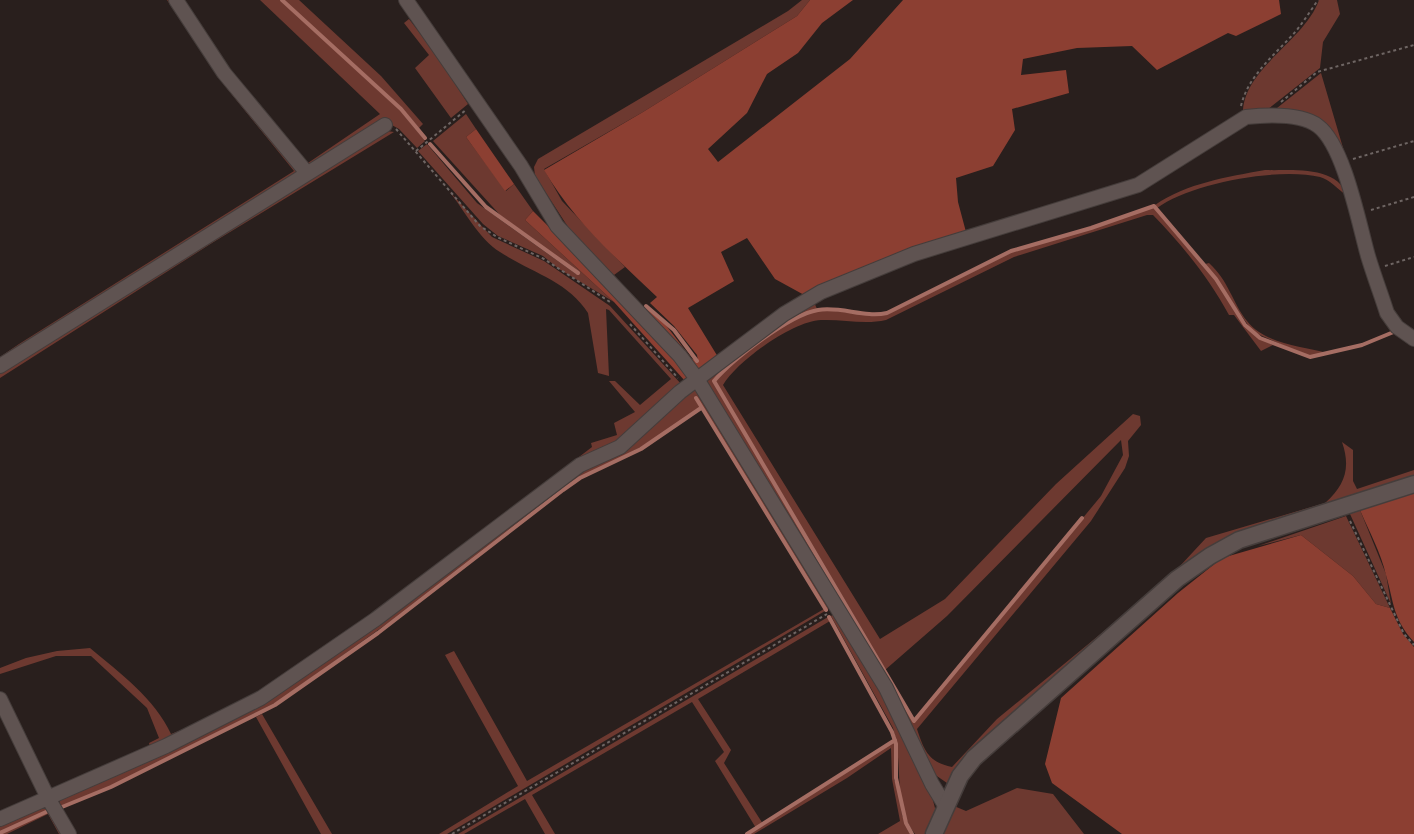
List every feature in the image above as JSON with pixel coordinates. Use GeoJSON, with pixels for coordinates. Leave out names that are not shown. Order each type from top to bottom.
{"type":"FeatureCollection","features":[{"type":"Feature","properties":{"kind":"street"},"geometry":{"type":"LineString","coordinates":[[176,0],[224,73],[307,173]]}},
{"type":"Feature","properties":{"kind":"street"},"geometry":{"type":"LineString","coordinates":[[405,0],[521,166],[557,226],[680,356],[691,383],[837,608],[886,688],[932,784],[946,807]]}},
{"type":"Feature","properties":{"kind":"street"},"geometry":{"type":"LineString","coordinates":[[0,819],[166,746],[261,698],[376,619],[580,465],[620,447],[691,383],[784,314],[821,292],[914,254],[1138,184],[1246,117],[1264,115],[1316,124],[1327,134],[1341,162],[1372,270],[1387,313],[1397,327],[1414,339]]}},
{"type":"Feature","properties":{"kind":"street"},"geometry":{"type":"LineString","coordinates":[[0,366],[385,125]]}},
{"type":"Feature","properties":{"kind":"street"},"geometry":{"type":"LineString","coordinates":[[934,834],[960,776],[981,751],[1178,579],[1210,556],[1239,540],[1414,484]]}},
{"type":"Feature","properties":{"kind":"street"},"geometry":{"type":"LineString","coordinates":[[0,699],[48,798],[69,834]]}},
{"type":"Feature","properties":{"kind":"path"},"geometry":{"type":"LineString","coordinates":[[1246,117],[1240,109],[1244,93],[1257,74],[1298,29],[1318,0]]}},
{"type":"Feature","properties":{"kind":"path"},"geometry":{"type":"LineString","coordinates":[[1264,115],[1317,72],[1414,45]]}},
{"type":"Feature","properties":{"kind":"path"},"geometry":{"type":"LineString","coordinates":[[416,151],[476,102]]}},
{"type":"Feature","properties":{"kind":"path"},"geometry":{"type":"LineString","coordinates":[[385,125],[396,129],[480,226],[497,237],[544,259],[611,304]]}},
{"type":"Feature","properties":{"kind":"path"},"geometry":{"type":"LineString","coordinates":[[1341,162],[1414,141]]}},
{"type":"Feature","properties":{"kind":"path"},"geometry":{"type":"LineString","coordinates":[[1356,215],[1414,197]]}},
{"type":"Feature","properties":{"kind":"path"},"geometry":{"type":"LineString","coordinates":[[1372,270],[1414,257]]}},
{"type":"Feature","properties":{"kind":"path"},"geometry":{"type":"LineString","coordinates":[[626,320],[691,383]]}},
{"type":"Feature","properties":{"kind":"path"},"geometry":{"type":"LineString","coordinates":[[1344,507],[1404,634],[1414,645]]}},
{"type":"Feature","properties":{"kind":"path"},"geometry":{"type":"LineString","coordinates":[[452,834],[837,608]]}},
{"type":"Feature","properties":{"kind":"shaded area"},"geometry":{"type":"Polygon","coordinates":[[[167,0],[175,0],[302,169],[0,364],[0,357],[19,344],[294,171],[225,86],[167,0]]]}},
{"type":"Feature","properties":{"kind":"shaded area"},"geometry":{"type":"Polygon","coordinates":[[[260,0],[280,0],[400,110],[425,141],[417,148],[399,129],[390,124],[310,167],[305,165],[380,114],[260,0]]]}},
{"type":"Feature","properties":{"kind":"shaded area"},"geometry":{"type":"Polygon","coordinates":[[[283,0],[299,0],[381,76],[423,124],[419,128],[402,108],[283,0]]]}},
{"type":"Feature","properties":{"kind":"shaded area"},"geometry":{"type":"Polygon","coordinates":[[[802,0],[810,0],[797,16],[643,112],[544,169],[562,201],[625,267],[614,275],[570,230],[535,176],[534,167],[538,159],[788,11],[802,0]]]}},
{"type":"Feature","properties":{"kind":"shaded area"},"geometry":{"type":"Polygon","coordinates":[[[810,0],[853,0],[822,23],[798,53],[767,74],[747,113],[708,149],[718,162],[850,59],[903,0],[1279,0],[1281,14],[1236,36],[1228,33],[1157,70],[1132,46],[1077,48],[1023,59],[1021,75],[1066,70],[1069,93],[1012,109],[1015,130],[993,166],[956,178],[958,202],[966,232],[806,296],[775,279],[747,238],[721,252],[734,281],[688,308],[718,357],[697,373],[640,310],[646,307],[662,320],[692,359],[698,361],[697,355],[674,326],[650,303],[657,297],[581,222],[544,170],[643,112],[797,16],[810,0]]]}},
{"type":"Feature","properties":{"kind":"shaded area"},"geometry":{"type":"Polygon","coordinates":[[[1319,0],[1337,0],[1340,14],[1323,42],[1320,68],[1263,113],[1247,114],[1243,110],[1254,80],[1302,28],[1319,0]]]}},
{"type":"Feature","properties":{"kind":"shaded area"},"geometry":{"type":"Polygon","coordinates":[[[409,19],[438,57],[468,104],[451,118],[415,68],[429,55],[404,23],[409,19]]]}},
{"type":"Feature","properties":{"kind":"shaded area"},"geometry":{"type":"Polygon","coordinates":[[[1321,73],[1346,158],[1326,129],[1272,112],[1321,73]]]}},
{"type":"Feature","properties":{"kind":"shaded area"},"geometry":{"type":"Polygon","coordinates":[[[466,114],[476,129],[466,137],[506,191],[514,184],[533,211],[525,220],[614,302],[559,269],[543,256],[498,236],[483,224],[418,151],[427,144],[477,203],[576,274],[577,271],[500,215],[433,141],[466,114]]]}},
{"type":"Feature","properties":{"kind":"shaded area"},"geometry":{"type":"Polygon","coordinates":[[[476,129],[514,184],[505,191],[466,137],[476,129]]]}},
{"type":"Feature","properties":{"kind":"shaded area"},"geometry":{"type":"Polygon","coordinates":[[[387,131],[394,132],[212,243],[0,378],[0,370],[387,131]]]}},
{"type":"Feature","properties":{"kind":"shaded area"},"geometry":{"type":"Polygon","coordinates":[[[1265,170],[1300,170],[1324,174],[1342,186],[1347,196],[1323,178],[1303,174],[1282,174],[1236,179],[1191,191],[1157,208],[1155,205],[1167,197],[1194,186],[1265,170]]]}},
{"type":"Feature","properties":{"kind":"shaded area"},"geometry":{"type":"Polygon","coordinates":[[[449,191],[492,237],[544,261],[610,306],[682,385],[633,433],[472,539],[592,447],[591,443],[617,435],[614,423],[635,412],[609,381],[615,381],[640,405],[671,379],[606,309],[609,376],[598,373],[588,313],[580,302],[548,278],[492,246],[485,240],[449,191]]]}},
{"type":"Feature","properties":{"kind":"shaded area"},"geometry":{"type":"Polygon","coordinates":[[[1154,207],[1215,279],[1245,325],[1261,339],[1273,345],[1261,351],[1234,315],[1229,315],[1213,288],[1185,251],[1153,215],[1147,215],[1014,257],[886,320],[870,322],[821,320],[796,327],[753,354],[730,375],[723,385],[880,639],[945,599],[1056,484],[1133,414],[1140,416],[1141,425],[1128,441],[1129,456],[1125,468],[1091,521],[917,729],[928,754],[937,762],[952,767],[997,719],[1120,618],[1180,566],[1206,538],[1325,503],[1342,483],[1346,460],[1342,442],[1353,450],[1353,481],[1357,489],[1414,470],[1414,477],[1228,540],[1122,623],[971,749],[947,783],[931,772],[706,379],[784,317],[814,302],[817,309],[790,321],[760,339],[733,360],[713,381],[914,722],[1101,496],[1123,455],[1121,440],[947,616],[885,670],[715,381],[735,361],[763,340],[806,315],[827,310],[870,315],[888,314],[1012,252],[1154,207]]]}},
{"type":"Feature","properties":{"kind":"shaded area"},"geometry":{"type":"Polygon","coordinates":[[[533,211],[619,297],[691,376],[685,381],[614,302],[525,220],[533,211]]]}},
{"type":"Feature","properties":{"kind":"shaded area"},"geometry":{"type":"Polygon","coordinates":[[[1209,263],[1226,284],[1242,314],[1255,329],[1263,335],[1284,343],[1327,353],[1310,357],[1253,332],[1205,264],[1209,263]]]}},
{"type":"Feature","properties":{"kind":"shaded area"},"geometry":{"type":"Polygon","coordinates":[[[696,383],[831,605],[827,610],[695,396],[700,408],[641,447],[561,489],[388,623],[277,702],[101,791],[61,806],[77,834],[74,834],[59,806],[60,799],[165,750],[291,681],[377,620],[581,467],[621,448],[696,383]]]}},
{"type":"Feature","properties":{"kind":"shaded area"},"geometry":{"type":"Polygon","coordinates":[[[1414,491],[1414,642],[1398,618],[1384,567],[1360,510],[1414,491]]]}},
{"type":"Feature","properties":{"kind":"shaded area"},"geometry":{"type":"Polygon","coordinates":[[[1360,510],[1386,574],[1391,604],[1350,514],[1360,510]]]}},
{"type":"Feature","properties":{"kind":"shaded area"},"geometry":{"type":"Polygon","coordinates":[[[1346,516],[1390,608],[1376,604],[1353,576],[1301,535],[1258,546],[1346,516]]]}},
{"type":"Feature","properties":{"kind":"shaded area"},"geometry":{"type":"Polygon","coordinates":[[[1301,535],[1353,576],[1376,604],[1390,608],[1403,634],[1414,647],[1414,834],[1122,834],[1052,783],[1045,764],[1061,698],[1178,593],[1222,558],[1301,535]]]}},
{"type":"Feature","properties":{"kind":"shaded area"},"geometry":{"type":"Polygon","coordinates":[[[456,550],[458,553],[359,625],[456,550]]]}},
{"type":"Feature","properties":{"kind":"shaded area"},"geometry":{"type":"Polygon","coordinates":[[[824,609],[825,611],[447,834],[439,834],[518,786],[445,655],[454,651],[527,781],[824,609]]]}},
{"type":"Feature","properties":{"kind":"shaded area"},"geometry":{"type":"Polygon","coordinates":[[[834,614],[892,708],[918,758],[935,808],[935,814],[926,834],[915,834],[908,822],[903,810],[893,728],[831,616],[834,614]]]}},
{"type":"Feature","properties":{"kind":"shaded area"},"geometry":{"type":"Polygon","coordinates":[[[828,617],[830,621],[698,699],[731,750],[724,763],[763,824],[756,828],[715,761],[724,752],[692,702],[532,795],[555,834],[545,834],[525,799],[464,834],[458,834],[828,617]]]}},
{"type":"Feature","properties":{"kind":"shaded area"},"geometry":{"type":"Polygon","coordinates":[[[339,640],[279,683],[238,703],[284,677],[339,640]]]}},
{"type":"Feature","properties":{"kind":"shaded area"},"geometry":{"type":"Polygon","coordinates":[[[90,648],[146,698],[156,709],[171,734],[204,720],[150,747],[149,743],[159,738],[147,708],[91,656],[56,656],[0,674],[0,668],[26,658],[57,651],[90,648]]]}},
{"type":"Feature","properties":{"kind":"shaded area"},"geometry":{"type":"Polygon","coordinates":[[[262,714],[332,834],[321,834],[256,717],[262,714]]]}},
{"type":"Feature","properties":{"kind":"shaded area"},"geometry":{"type":"Polygon","coordinates":[[[894,742],[894,780],[900,790],[902,815],[910,834],[878,834],[900,821],[892,779],[891,748],[847,778],[754,834],[749,834],[894,742]]]}},
{"type":"Feature","properties":{"kind":"shaded area"},"geometry":{"type":"Polygon","coordinates":[[[1017,788],[1053,794],[1084,834],[942,834],[954,806],[966,811],[1017,788]]]}},
{"type":"Feature","properties":{"kind":"shaded area"},"geometry":{"type":"Polygon","coordinates":[[[40,805],[48,807],[65,834],[59,834],[48,814],[7,834],[0,834],[46,812],[0,832],[0,824],[40,805]]]}},
{"type":"Feature","properties":{"kind":"waterway"},"geometry":{"type":"LineString","coordinates":[[282,0],[401,109],[425,138]]}},
{"type":"Feature","properties":{"kind":"waterway"},"geometry":{"type":"LineString","coordinates":[[430,144],[486,207],[578,273]]}},
{"type":"Feature","properties":{"kind":"waterway"},"geometry":{"type":"LineString","coordinates":[[1082,518],[914,721],[714,381],[734,361],[762,339],[806,314],[827,309],[870,314],[887,313],[1011,251],[1091,228],[1154,206],[1216,279],[1245,325],[1260,338],[1310,357],[1362,345],[1396,331]]}},
{"type":"Feature","properties":{"kind":"waterway"},"geometry":{"type":"LineString","coordinates":[[646,306],[674,330],[697,361]]}},
{"type":"Feature","properties":{"kind":"waterway"},"geometry":{"type":"LineString","coordinates":[[696,398],[826,610]]}},
{"type":"Feature","properties":{"kind":"waterway"},"geometry":{"type":"LineString","coordinates":[[62,807],[111,787],[275,705],[378,633],[580,478],[641,449],[701,408]]}},
{"type":"Feature","properties":{"kind":"waterway"},"geometry":{"type":"LineString","coordinates":[[829,617],[892,732],[896,744],[896,778],[906,823],[912,834]]}},
{"type":"Feature","properties":{"kind":"waterway"},"geometry":{"type":"LineString","coordinates":[[747,834],[895,740]]}},
{"type":"Feature","properties":{"kind":"waterway"},"geometry":{"type":"LineString","coordinates":[[0,833],[46,812]]}}]}
